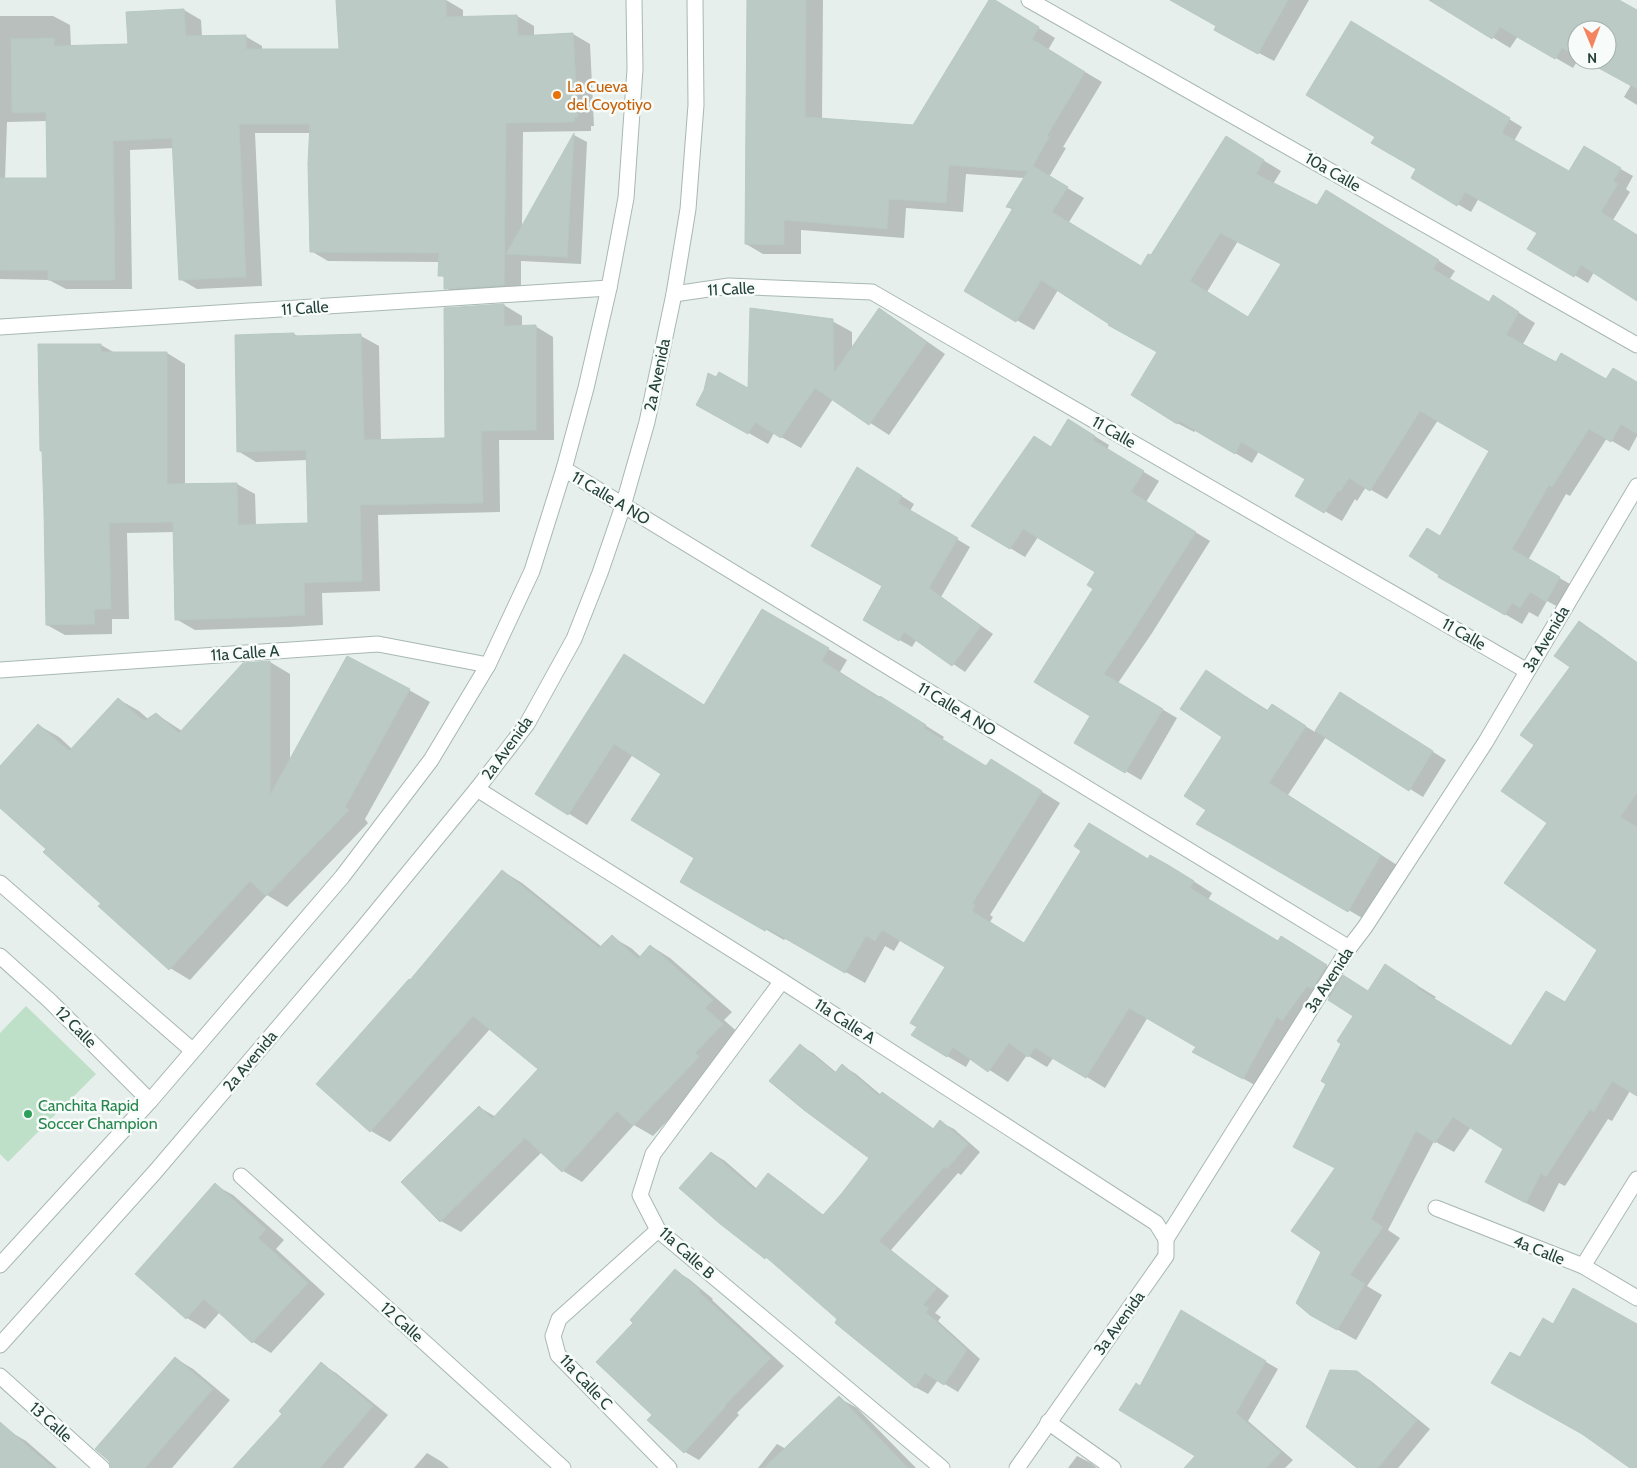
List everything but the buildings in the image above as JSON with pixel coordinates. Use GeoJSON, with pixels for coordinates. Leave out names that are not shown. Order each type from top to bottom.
{"type":"FeatureCollection","features":[{"type":"Feature","properties":{"kind":"street"},"geometry":{"type":"LineString","coordinates":[[0,1266],[150,1100],[342,877],[431,760],[488,664],[532,571],[564,469],[586,388],[609,288],[626,198],[635,69],[634,0]]}},
{"type":"Feature","properties":{"kind":"street","name":"2a Avenida"},"geometry":{"type":"LineString","coordinates":[[0,1345],[161,1165],[357,935],[477,790],[527,724],[574,639],[600,573],[623,506],[646,422],[674,294],[688,209],[695,114],[695,0]]}},
{"type":"Feature","properties":{"kind":"street","name":"10a Calle"},"geometry":{"type":"LineString","coordinates":[[1029,0],[1637,345]]}},
{"type":"Feature","properties":{"kind":"street","name":"11 Calle"},"geometry":{"type":"LineString","coordinates":[[674,294],[730,286],[872,292],[1527,670]]}},
{"type":"Feature","properties":{"kind":"street","name":"11 Calle"},"geometry":{"type":"LineString","coordinates":[[0,327],[609,288]]}},
{"type":"Feature","properties":{"kind":"street","name":"11 Calle A NO"},"geometry":{"type":"LineString","coordinates":[[564,469],[1350,948]]}},
{"type":"Feature","properties":{"kind":"street","name":"3a Avenida"},"geometry":{"type":"LineString","coordinates":[[1016,1468],[1166,1256],[1166,1239],[1350,948],[1366,927],[1486,743],[1527,670],[1637,486]]}},
{"type":"Feature","properties":{"kind":"street","name":"11a Calle A"},"geometry":{"type":"LineString","coordinates":[[0,670],[378,644],[488,664]]}},
{"type":"Feature","properties":{"kind":"street","name":"11a Calle A"},"geometry":{"type":"LineString","coordinates":[[477,790],[515,812],[782,981],[1156,1223],[1166,1239]]}},
{"type":"Feature","properties":{"kind":"street"},"geometry":{"type":"LineString","coordinates":[[0,882],[192,1050]]}},
{"type":"Feature","properties":{"kind":"street","name":"12 Calle"},"geometry":{"type":"LineString","coordinates":[[0,956],[50,1001],[150,1100]]}},
{"type":"Feature","properties":{"kind":"street","name":"11a Calle B"},"geometry":{"type":"LineString","coordinates":[[782,981],[653,1154],[640,1195],[658,1230],[942,1468]]}},
{"type":"Feature","properties":{"kind":"street","name":"12 Calle"},"geometry":{"type":"LineString","coordinates":[[241,1176],[563,1468]]}},
{"type":"Feature","properties":{"kind":"street"},"geometry":{"type":"LineString","coordinates":[[1583,1266],[1637,1179]]}},
{"type":"Feature","properties":{"kind":"street","name":"4a Calle"},"geometry":{"type":"LineString","coordinates":[[1436,1208],[1583,1266],[1637,1298]]}},
{"type":"Feature","properties":{"kind":"street","name":"11a Calle C"},"geometry":{"type":"LineString","coordinates":[[658,1230],[559,1319],[553,1336],[558,1356],[669,1468]]}},
{"type":"Feature","properties":{"kind":"street","name":"13 Calle"},"geometry":{"type":"LineString","coordinates":[[0,1376],[102,1468]]}},
{"type":"Feature","properties":{"kind":"street"},"geometry":{"type":"LineString","coordinates":[[1048,1422],[1113,1468]]}},
{"type":"Feature","properties":{"kind":"green space","name":"Canchita Rapid Soccer Champion"},"geometry":{"type":"Polygon","coordinates":[[[26,1006],[96,1074],[8,1162],[0,1154],[0,1033],[26,1006]]]}},
{"type":"Feature","properties":{"kind":"place","name":"La Cueva del Coyotiyo"},"geometry":{"type":"Point","coordinates":[557,95]}},
{"type":"Feature","properties":{"kind":"place","name":"Canchita Rapid Soccer Champion"},"geometry":{"type":"Point","coordinates":[28,1114]}}]}
